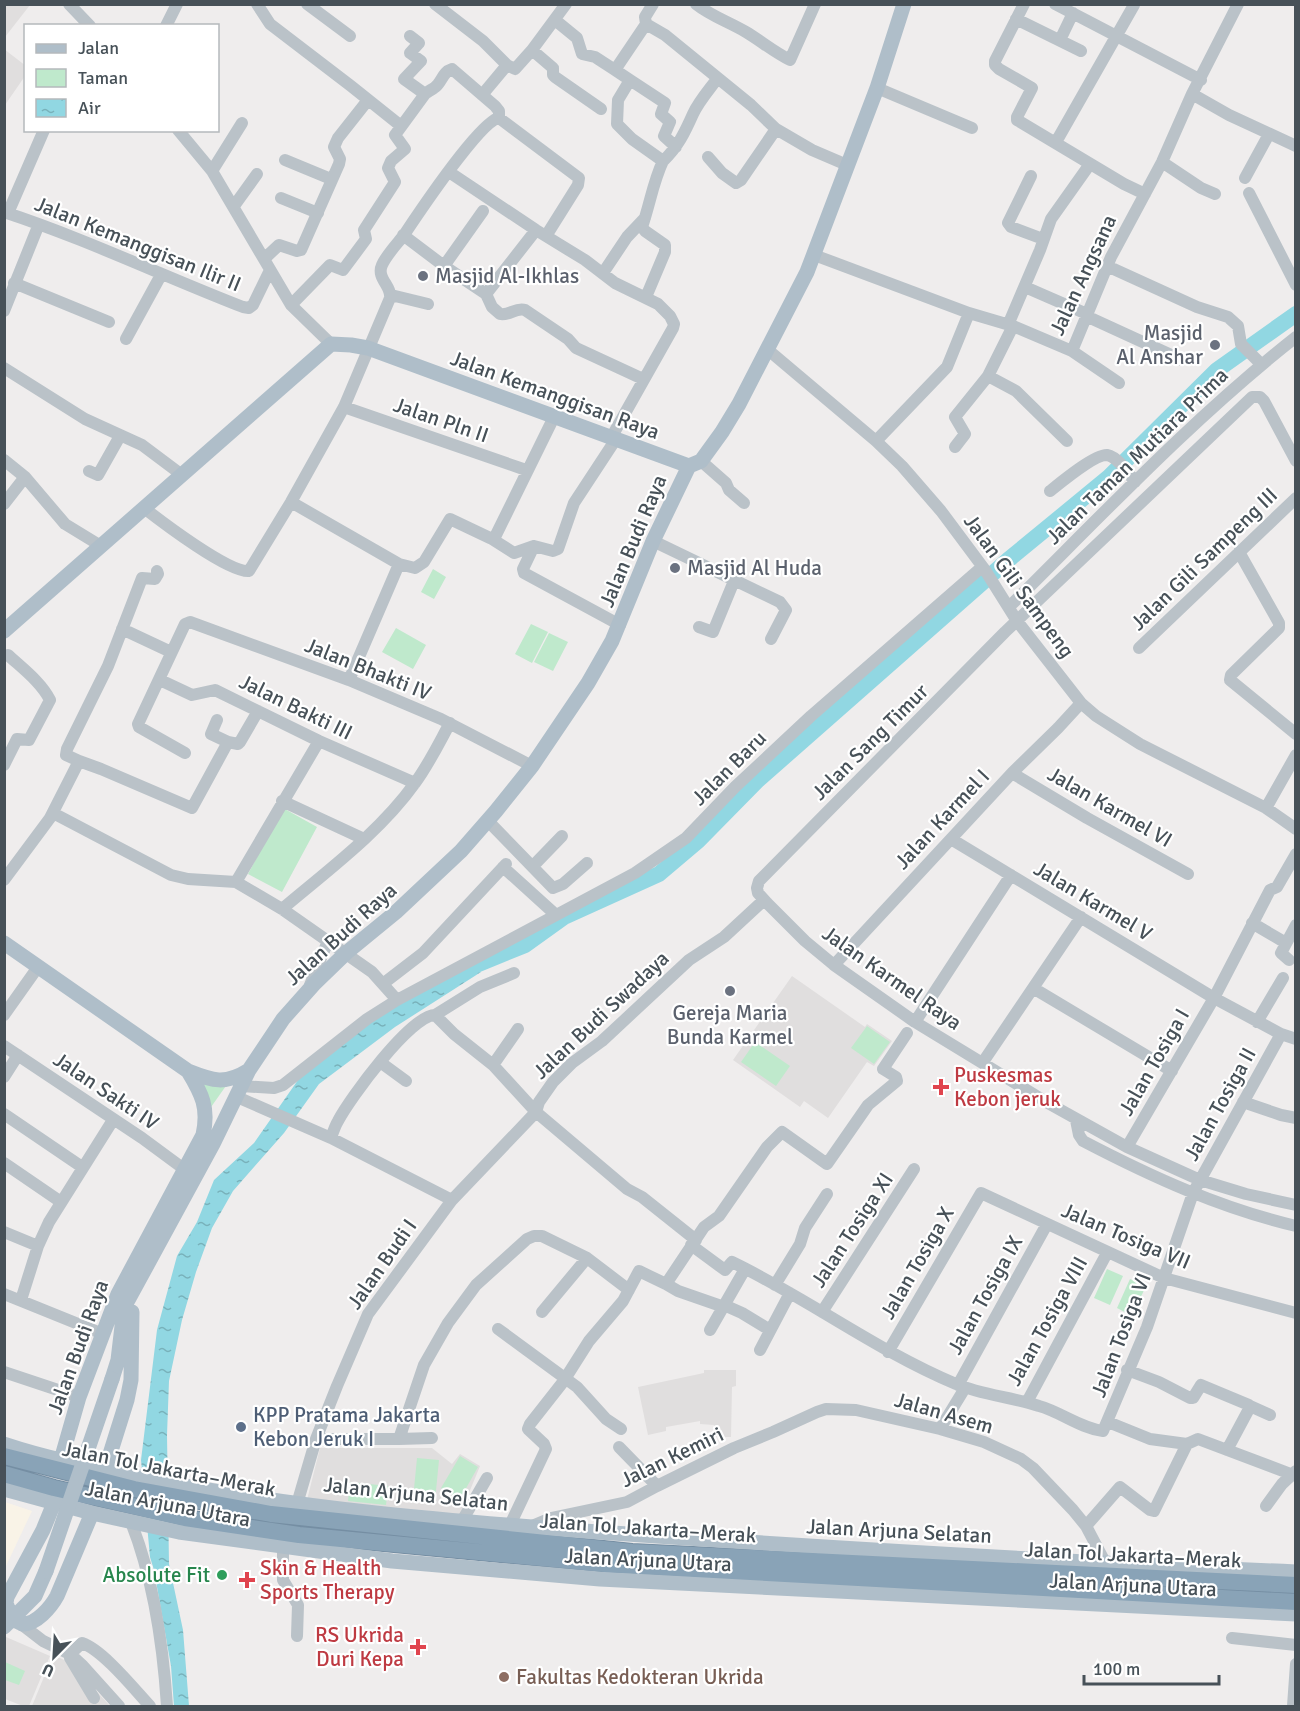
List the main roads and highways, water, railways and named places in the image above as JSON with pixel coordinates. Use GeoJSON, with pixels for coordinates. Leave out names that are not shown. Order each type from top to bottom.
{"type":"FeatureCollection","features":[{"type":"Feature","properties":{"kind":"highway","name":"Jalan Tol Jakarta–Merak"},"geometry":{"type":"LineString","coordinates":[[4,1456],[282,1515],[632,1552],[1296,1585]]}},
{"type":"Feature","properties":{"kind":"highway","name":"Jalan Tol Jakarta–Merak"},"geometry":{"type":"LineString","coordinates":[[4,1474],[54,1488],[134,1518],[182,1525],[605,1564],[1296,1602]]}},
{"type":"Feature","properties":{"kind":"main road"},"geometry":{"type":"LineString","coordinates":[[695,463],[714,445],[739,404],[814,255],[877,88],[904,4]]}},
{"type":"Feature","properties":{"kind":"main road","name":"Jalan Kemanggisan Raya"},"geometry":{"type":"LineString","coordinates":[[4,631],[331,344],[368,348],[551,421],[695,463]]}},
{"type":"Feature","properties":{"kind":"main road","name":"Jalan Budi Raya"},"geometry":{"type":"LineString","coordinates":[[61,1460],[79,1397],[103,1334],[249,1070],[283,1019],[308,990],[461,851],[532,766],[588,683],[620,625],[653,542],[695,463]]}},
{"type":"Feature","properties":{"kind":"main road"},"geometry":{"type":"LineString","coordinates":[[4,943],[188,1071],[205,1078],[222,1081],[249,1070]]}},
{"type":"Feature","properties":{"kind":"main road","name":"Jalan Budi Raya"},"geometry":{"type":"LineString","coordinates":[[105,1470],[131,1380],[125,1294],[184,1169],[203,1135],[206,1122],[201,1094],[188,1071]]}},
{"type":"Feature","properties":{"kind":"main road"},"geometry":{"type":"LineString","coordinates":[[12,1619],[35,1596],[46,1571],[118,1360],[125,1294]]}},
{"type":"Feature","properties":{"kind":"main road"},"geometry":{"type":"LineString","coordinates":[[4,1444],[105,1470],[134,1483]]}},
{"type":"Feature","properties":{"kind":"main road","name":"Jalan Arjuna Utara"},"geometry":{"type":"LineString","coordinates":[[4,1489],[92,1513],[134,1518]]}},
{"type":"Feature","properties":{"kind":"main road","name":"Jalan Arjuna Selatan"},"geometry":{"type":"LineString","coordinates":[[175,1491],[531,1527],[813,1547],[1106,1564],[1296,1572]]}},
{"type":"Feature","properties":{"kind":"main road"},"geometry":{"type":"LineString","coordinates":[[12,1619],[6,1603],[7,1597],[43,1530],[54,1503]]}},
{"type":"Feature","properties":{"kind":"main road"},"geometry":{"type":"LineString","coordinates":[[12,1619],[38,1617],[50,1608],[92,1513]]}},
{"type":"Feature","properties":{"kind":"main road","name":"Jalan Arjuna Utara"},"geometry":{"type":"LineString","coordinates":[[182,1525],[283,1546],[392,1561],[600,1579],[1296,1614]]}},
{"type":"Feature","properties":{"kind":"water"},"geometry":{"type":"Polygon","coordinates":[[[467,964],[481,972],[395,1027],[319,1084],[284,1133],[233,1191],[212,1228],[182,1320],[169,1381],[167,1435],[169,1564],[183,1630],[189,1706],[174,1706],[171,1666],[150,1557],[141,1460],[157,1330],[177,1256],[197,1222],[214,1180],[254,1143],[298,1080],[375,1014],[467,964]]]}},
{"type":"Feature","properties":{"kind":"waterway"},"geometry":{"type":"LineString","coordinates":[[455,978],[471,967],[525,945],[564,917],[659,874],[698,841],[758,780],[1008,560],[1109,477],[1217,370],[1296,314]]}},
{"type":"Feature","properties":{"kind":"place","name":"Masjid Al-Ikhlas"},"geometry":{"type":"Point","coordinates":[423,276]}},
{"type":"Feature","properties":{"kind":"place","name":"Masjid Al Anshar"},"geometry":{"type":"Point","coordinates":[1215,345]}},
{"type":"Feature","properties":{"kind":"place","name":"Masjid Al Huda"},"geometry":{"type":"Point","coordinates":[675,568]}},
{"type":"Feature","properties":{"kind":"place","name":"Gereja Maria Bunda Karmel"},"geometry":{"type":"Point","coordinates":[730,991]}},
{"type":"Feature","properties":{"kind":"place","name":"Puskesmas Kebon jeruk"},"geometry":{"type":"Point","coordinates":[941,1087]}},
{"type":"Feature","properties":{"kind":"place","name":"KPP Pratama Jakarta Kebon Jeruk I"},"geometry":{"type":"Point","coordinates":[241,1427]}},
{"type":"Feature","properties":{"kind":"place","name":"Absolute Fit"},"geometry":{"type":"Point","coordinates":[222,1575]}},
{"type":"Feature","properties":{"kind":"place","name":"Skin & Health Sports Therapy"},"geometry":{"type":"Point","coordinates":[247,1580]}},
{"type":"Feature","properties":{"kind":"place","name":"RS Ukrida Duri Kepa"},"geometry":{"type":"Point","coordinates":[418,1647]}},
{"type":"Feature","properties":{"kind":"place","name":"Fakultas Kedokteran Ukrida"},"geometry":{"type":"Point","coordinates":[504,1677]}}]}
